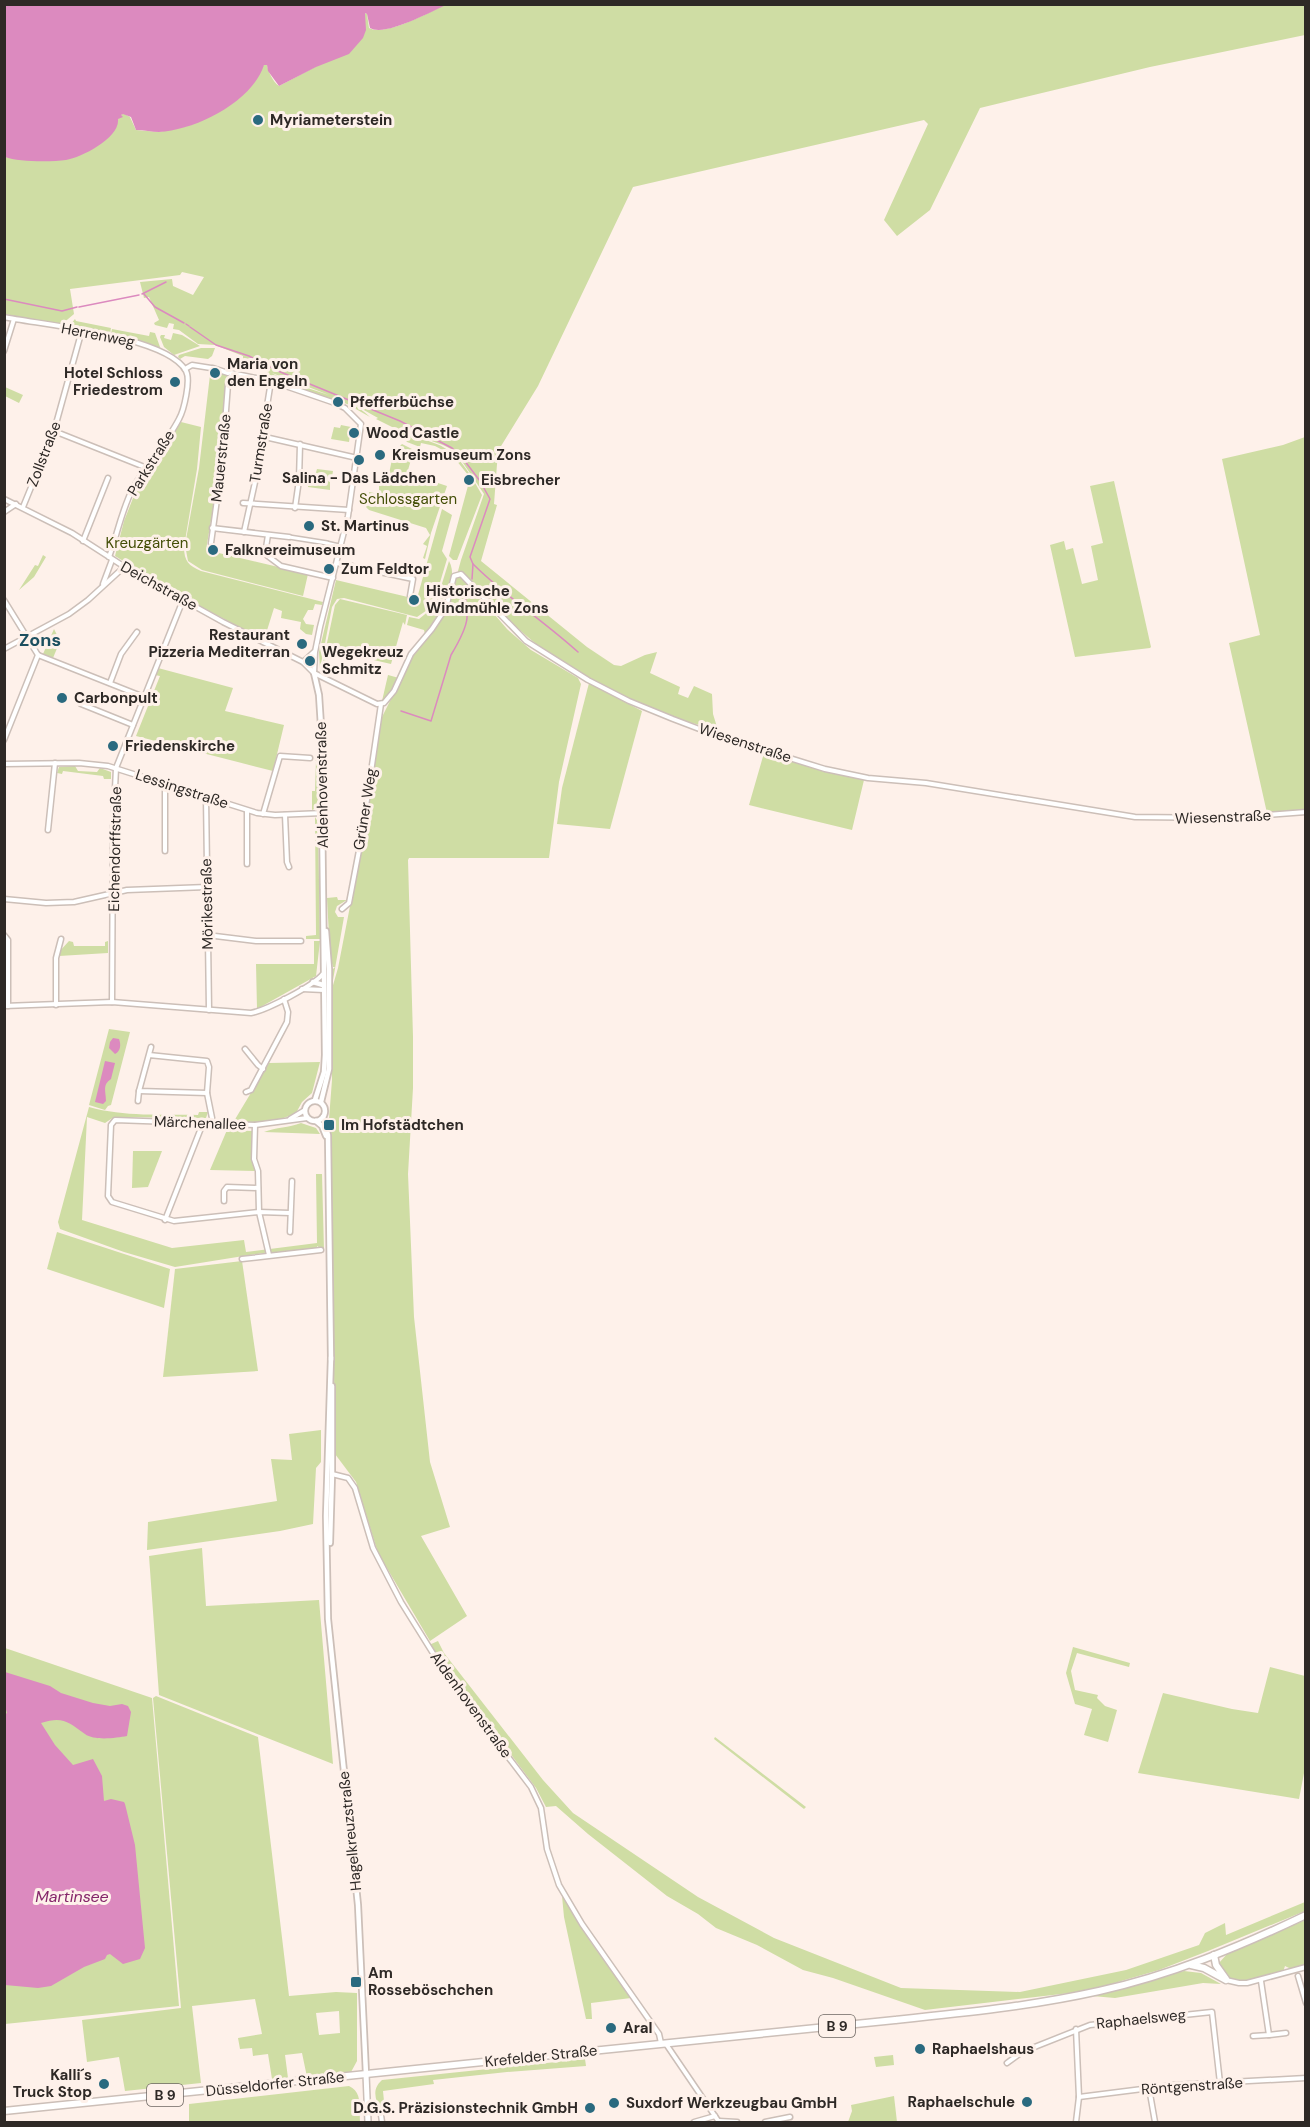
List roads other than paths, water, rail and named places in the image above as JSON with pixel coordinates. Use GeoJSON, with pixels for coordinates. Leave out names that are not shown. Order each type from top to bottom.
{"type":"FeatureCollection","features":[{"type":"Feature","properties":{"kind":"main road","name":"B 9"},"geometry":{"type":"LineString","coordinates":[[1190,1964],[1305,1915]]}},
{"type":"Feature","properties":{"kind":"main road"},"geometry":{"type":"LineString","coordinates":[[1211,1956],[1213,1973]]}},
{"type":"Feature","properties":{"kind":"main road"},"geometry":{"type":"LineString","coordinates":[[1211,1956],[1226,1980]]}},
{"type":"Feature","properties":{"kind":"main road","name":"Krefelder Straße"},"geometry":{"type":"LineString","coordinates":[[366,2074],[1034,2004],[1100,1991],[1190,1964]]}},
{"type":"Feature","properties":{"kind":"main road"},"geometry":{"type":"LineString","coordinates":[[1190,1964],[1226,1980]]}},
{"type":"Feature","properties":{"kind":"main road","name":"Düsseldorfer Straße"},"geometry":{"type":"LineString","coordinates":[[4,2112],[366,2074]]}},
{"type":"Feature","properties":{"kind":"main road"},"geometry":{"type":"LineString","coordinates":[[366,2074],[368,2122]]}},
{"type":"Feature","properties":{"kind":"street","name":"Herrenweg"},"geometry":{"type":"LineString","coordinates":[[4,317],[127,340],[162,351],[185,369]]}},
{"type":"Feature","properties":{"kind":"street"},"geometry":{"type":"LineString","coordinates":[[4,351],[14,319]]}},
{"type":"Feature","properties":{"kind":"street","name":"Zollstraße"},"geometry":{"type":"LineString","coordinates":[[23,507],[54,431],[82,330]]}},
{"type":"Feature","properties":{"kind":"street"},"geometry":{"type":"LineString","coordinates":[[185,369],[192,365],[271,381],[345,408],[361,424],[349,510],[315,652],[314,673],[381,704]]}},
{"type":"Feature","properties":{"kind":"street","name":"Parkstraße"},"geometry":{"type":"LineString","coordinates":[[101,588],[130,495],[182,413],[188,379],[185,369]]}},
{"type":"Feature","properties":{"kind":"street","name":"Mauerstraße"},"geometry":{"type":"LineString","coordinates":[[211,543],[222,463],[230,373]]}},
{"type":"Feature","properties":{"kind":"street","name":"Turmstraße"},"geometry":{"type":"LineString","coordinates":[[244,532],[265,437],[271,381]]}},
{"type":"Feature","properties":{"kind":"street"},"geometry":{"type":"LineString","coordinates":[[54,431],[147,468]]}},
{"type":"Feature","properties":{"kind":"street"},"geometry":{"type":"LineString","coordinates":[[265,437],[357,458]]}},
{"type":"Feature","properties":{"kind":"street"},"geometry":{"type":"LineString","coordinates":[[295,508],[299,480],[300,444]]}},
{"type":"Feature","properties":{"kind":"street"},"geometry":{"type":"LineString","coordinates":[[83,541],[108,478]]}},
{"type":"Feature","properties":{"kind":"street","name":"Deichstraße"},"geometry":{"type":"LineString","coordinates":[[4,499],[23,507],[124,567],[252,638],[303,662],[314,673]]}},
{"type":"Feature","properties":{"kind":"street"},"geometry":{"type":"LineString","coordinates":[[243,503],[349,510]]}},
{"type":"Feature","properties":{"kind":"street"},"geometry":{"type":"LineString","coordinates":[[4,512],[16,504]]}},
{"type":"Feature","properties":{"kind":"street"},"geometry":{"type":"LineString","coordinates":[[212,528],[289,537],[341,547]]}},
{"type":"Feature","properties":{"kind":"street"},"geometry":{"type":"LineString","coordinates":[[268,535],[265,554],[280,566],[333,578]]}},
{"type":"Feature","properties":{"kind":"street"},"geometry":{"type":"LineString","coordinates":[[338,563],[413,579],[410,596]]}},
{"type":"Feature","properties":{"kind":"street"},"geometry":{"type":"LineString","coordinates":[[4,649],[69,614],[124,567]]}},
{"type":"Feature","properties":{"kind":"street","name":"Wiesenstraße"},"geometry":{"type":"LineString","coordinates":[[381,704],[394,691],[417,646],[440,619],[446,608],[454,576],[461,574],[526,641],[588,680],[672,719],[715,735],[825,769],[868,778],[926,783],[1135,817],[1226,818],[1305,812]]}},
{"type":"Feature","properties":{"kind":"street"},"geometry":{"type":"LineString","coordinates":[[4,600],[38,655],[144,697]]}},
{"type":"Feature","properties":{"kind":"street","name":"Eichendorffstraße"},"geometry":{"type":"LineString","coordinates":[[112,1002],[113,830],[117,768],[183,600]]}},
{"type":"Feature","properties":{"kind":"street"},"geometry":{"type":"LineString","coordinates":[[110,683],[121,654],[137,632]]}},
{"type":"Feature","properties":{"kind":"street"},"geometry":{"type":"LineString","coordinates":[[303,662],[315,652]]}},
{"type":"Feature","properties":{"kind":"street"},"geometry":{"type":"LineString","coordinates":[[4,740],[38,655]]}},
{"type":"Feature","properties":{"kind":"street","name":"Aldenhovenstraße"},"geometry":{"type":"LineString","coordinates":[[314,673],[320,706],[326,986],[325,1066],[318,1101]]}},
{"type":"Feature","properties":{"kind":"street"},"geometry":{"type":"LineString","coordinates":[[81,704],[133,725]]}},
{"type":"Feature","properties":{"kind":"street","name":"Grüner Weg"},"geometry":{"type":"LineString","coordinates":[[342,909],[349,903],[361,840],[381,704]]}},
{"type":"Feature","properties":{"kind":"street"},"geometry":{"type":"LineString","coordinates":[[263,814],[280,756],[310,758]]}},
{"type":"Feature","properties":{"kind":"street"},"geometry":{"type":"LineString","coordinates":[[48,830],[55,763]]}},
{"type":"Feature","properties":{"kind":"street","name":"Lessingstraße"},"geometry":{"type":"LineString","coordinates":[[4,764],[93,763],[117,768],[247,811],[263,814],[323,813]]}},
{"type":"Feature","properties":{"kind":"street"},"geometry":{"type":"LineString","coordinates":[[165,851],[167,784]]}},
{"type":"Feature","properties":{"kind":"street","name":"Mörikestraße"},"geometry":{"type":"LineString","coordinates":[[206,797],[209,1010]]}},
{"type":"Feature","properties":{"kind":"street"},"geometry":{"type":"LineString","coordinates":[[247,811],[247,864]]}},
{"type":"Feature","properties":{"kind":"street"},"geometry":{"type":"LineString","coordinates":[[285,814],[289,867]]}},
{"type":"Feature","properties":{"kind":"street"},"geometry":{"type":"LineString","coordinates":[[4,899],[46,903],[74,902],[127,890],[207,887]]}},
{"type":"Feature","properties":{"kind":"street","name":"Aldenhovenstraße"},"geometry":{"type":"LineString","coordinates":[[324,898],[323,974],[326,986]]}},
{"type":"Feature","properties":{"kind":"street"},"geometry":{"type":"LineString","coordinates":[[4,935],[8,940],[6,1006],[112,1002],[251,1013],[284,999],[323,974]]}},
{"type":"Feature","properties":{"kind":"street"},"geometry":{"type":"LineString","coordinates":[[207,935],[256,941],[301,941]]}},
{"type":"Feature","properties":{"kind":"street"},"geometry":{"type":"LineString","coordinates":[[56,1005],[56,958],[61,939]]}},
{"type":"Feature","properties":{"kind":"street"},"geometry":{"type":"LineString","coordinates":[[313,982],[326,986]]}},
{"type":"Feature","properties":{"kind":"street"},"geometry":{"type":"LineString","coordinates":[[301,989],[326,986]]}},
{"type":"Feature","properties":{"kind":"street"},"geometry":{"type":"LineString","coordinates":[[318,1101],[329,1069],[329,1006],[326,986]]}},
{"type":"Feature","properties":{"kind":"street"},"geometry":{"type":"LineString","coordinates":[[246,1092],[251,1090],[287,1022],[288,1012],[284,999]]}},
{"type":"Feature","properties":{"kind":"street"},"geometry":{"type":"LineString","coordinates":[[138,1101],[151,1047]]}},
{"type":"Feature","properties":{"kind":"street"},"geometry":{"type":"LineString","coordinates":[[245,1049],[263,1069]]}},
{"type":"Feature","properties":{"kind":"street"},"geometry":{"type":"LineString","coordinates":[[149,1055],[207,1061],[209,1067],[207,1093],[213,1123]]}},
{"type":"Feature","properties":{"kind":"street"},"geometry":{"type":"LineString","coordinates":[[140,1091],[207,1093]]}},
{"type":"Feature","properties":{"kind":"street"},"geometry":{"type":"LineString","coordinates":[[318,1101],[306,1105],[304,1110],[307,1118],[316,1121],[325,1132],[328,1144]]}},
{"type":"Feature","properties":{"kind":"street"},"geometry":{"type":"LineString","coordinates":[[316,1121],[323,1117],[326,1109],[318,1101]]}},
{"type":"Feature","properties":{"kind":"street","name":"Märchenallee"},"geometry":{"type":"LineString","coordinates":[[287,1121],[304,1110]]}},
{"type":"Feature","properties":{"kind":"street"},"geometry":{"type":"LineString","coordinates":[[323,1117],[327,1128],[328,1144],[332,1474]]}},
{"type":"Feature","properties":{"kind":"street","name":"Märchenallee"},"geometry":{"type":"LineString","coordinates":[[165,1220],[108,1199],[113,1121],[255,1125],[307,1118]]}},
{"type":"Feature","properties":{"kind":"street"},"geometry":{"type":"LineString","coordinates":[[203,1123],[165,1220],[259,1212],[290,1214]]}},
{"type":"Feature","properties":{"kind":"street"},"geometry":{"type":"LineString","coordinates":[[255,1125],[254,1159],[258,1172],[259,1212],[268,1255]]}},
{"type":"Feature","properties":{"kind":"street"},"geometry":{"type":"LineString","coordinates":[[290,1232],[292,1181]]}},
{"type":"Feature","properties":{"kind":"street"},"geometry":{"type":"LineString","coordinates":[[224,1201],[224,1191],[227,1187],[258,1188]]}},
{"type":"Feature","properties":{"kind":"street"},"geometry":{"type":"LineString","coordinates":[[242,1259],[321,1250]]}},
{"type":"Feature","properties":{"kind":"street","name":"Hagelkreuzstraße"},"geometry":{"type":"LineString","coordinates":[[331,1357],[327,1468],[330,1650],[359,1916],[366,2074]]}},
{"type":"Feature","properties":{"kind":"street","name":"Aldenhovenstraße"},"geometry":{"type":"LineString","coordinates":[[332,1474],[343,1476],[352,1482],[374,1548],[401,1602],[449,1679],[531,1787],[541,1808],[547,1849],[559,1885],[582,1924],[718,2120]]}},
{"type":"Feature","properties":{"kind":"street","name":"Hagelkreuzstraße"},"geometry":{"type":"LineString","coordinates":[[328,1588],[332,1474]]}},
{"type":"Feature","properties":{"kind":"street"},"geometry":{"type":"LineString","coordinates":[[1226,1980],[1239,1983],[1261,1981],[1305,1967]]}},
{"type":"Feature","properties":{"kind":"street"},"geometry":{"type":"LineString","coordinates":[[1298,1976],[1305,2003]]}},
{"type":"Feature","properties":{"kind":"street"},"geometry":{"type":"LineString","coordinates":[[1261,1981],[1269,2035]]}},
{"type":"Feature","properties":{"kind":"street","name":"Raphaelsweg"},"geometry":{"type":"LineString","coordinates":[[1007,2063],[1022,2052],[1090,2025],[1212,2012],[1220,2083]]}},
{"type":"Feature","properties":{"kind":"street"},"geometry":{"type":"LineString","coordinates":[[1076,2029],[1079,2097],[1076,2122]]}},
{"type":"Feature","properties":{"kind":"street"},"geometry":{"type":"LineString","coordinates":[[1254,2036],[1286,2033]]}},
{"type":"Feature","properties":{"kind":"street","name":"Röntgenstraße"},"geometry":{"type":"LineString","coordinates":[[1079,2097],[1149,2088],[1305,2078]]}},
{"type":"Feature","properties":{"kind":"street"},"geometry":{"type":"LineString","coordinates":[[1149,2088],[1155,2122]]}},
{"type":"Feature","properties":{"kind":"street"},"geometry":{"type":"LineString","coordinates":[[381,2115],[382,2122]]}},
{"type":"Feature","properties":{"kind":"street"},"geometry":{"type":"LineString","coordinates":[[765,2122],[790,2117]]}},
{"type":"Feature","properties":{"kind":"street"},"geometry":{"type":"LineString","coordinates":[[694,2122],[718,2120],[737,2122]]}},
{"type":"Feature","properties":{"kind":"water"},"geometry":{"type":"Polygon","coordinates":[[[4,5],[446,5],[396,27],[377,30],[370,28],[365,13],[366,30],[363,38],[349,54],[316,67],[279,86],[268,71],[267,65],[264,65],[248,91],[235,102],[205,120],[174,130],[159,132],[136,130],[131,117],[123,114],[107,140],[90,151],[66,160],[44,161],[5,157],[4,5]]]}},
{"type":"Feature","properties":{"kind":"water"},"geometry":{"type":"Polygon","coordinates":[[[113,1038],[119,1039],[120,1043],[115,1054],[109,1048],[113,1038]]]}},
{"type":"Feature","properties":{"kind":"water"},"geometry":{"type":"Polygon","coordinates":[[[105,1061],[115,1063],[111,1079],[105,1086],[106,1101],[103,1104],[95,1102],[105,1061]]]}},
{"type":"Feature","properties":{"kind":"water","name":"Martinsee"},"geometry":{"type":"Polygon","coordinates":[[[5,1672],[93,1703],[110,1706],[122,1704],[128,1706],[131,1712],[127,1736],[117,1738],[89,1736],[60,1720],[41,1723],[55,1745],[73,1765],[93,1759],[102,1776],[104,1801],[111,1799],[125,1804],[135,1845],[145,1948],[140,1959],[123,1964],[110,1954],[105,1959],[84,1967],[51,1986],[38,1988],[5,1985],[4,1715],[7,1713],[5,1672]]]}},
{"type":"Feature","properties":{"kind":"waterway"},"geometry":{"type":"LineString","coordinates":[[142,294],[166,282]]}},
{"type":"Feature","properties":{"kind":"waterway"},"geometry":{"type":"LineString","coordinates":[[144,294],[155,307],[184,323]]}},
{"type":"Feature","properties":{"kind":"waterway"},"geometry":{"type":"LineString","coordinates":[[79,307],[139,295]]}},
{"type":"Feature","properties":{"kind":"waterway"},"geometry":{"type":"LineString","coordinates":[[4,299],[62,311],[77,307]]}},
{"type":"Feature","properties":{"kind":"waterway"},"geometry":{"type":"LineString","coordinates":[[190,327],[216,345],[249,356],[278,371],[400,421],[452,448],[461,456],[490,499],[470,557],[473,564],[472,579]]}},
{"type":"Feature","properties":{"kind":"waterway"},"geometry":{"type":"LineString","coordinates":[[473,564],[578,652]]}},
{"type":"Feature","properties":{"kind":"waterway"},"geometry":{"type":"LineString","coordinates":[[401,711],[431,721],[451,655],[466,623],[465,598],[469,585]]}},
{"type":"Feature","properties":{"kind":"place","name":"Myriameterstein"},"geometry":{"type":"Point","coordinates":[258,120]}},
{"type":"Feature","properties":{"kind":"place","name":"Maria von den Engeln"},"geometry":{"type":"Point","coordinates":[215,373]}},
{"type":"Feature","properties":{"kind":"place","name":"Hotel Schloss Friedestrom"},"geometry":{"type":"Point","coordinates":[175,382]}},
{"type":"Feature","properties":{"kind":"place","name":"Pfefferbüchse"},"geometry":{"type":"Point","coordinates":[338,402]}},
{"type":"Feature","properties":{"kind":"place","name":"Wood Castle"},"geometry":{"type":"Point","coordinates":[354,433]}},
{"type":"Feature","properties":{"kind":"place","name":"Kreismuseum Zons"},"geometry":{"type":"Point","coordinates":[380,455]}},
{"type":"Feature","properties":{"kind":"place","name":"Salina - Das Lädchen"},"geometry":{"type":"Point","coordinates":[359,460]}},
{"type":"Feature","properties":{"kind":"place","name":"Eisbrecher"},"geometry":{"type":"Point","coordinates":[469,480]}},
{"type":"Feature","properties":{"kind":"place","name":"St. Martinus"},"geometry":{"type":"Point","coordinates":[309,526]}},
{"type":"Feature","properties":{"kind":"place","name":"Falknereimuseum"},"geometry":{"type":"Point","coordinates":[213,550]}},
{"type":"Feature","properties":{"kind":"place","name":"Zum Feldtor"},"geometry":{"type":"Point","coordinates":[329,569]}},
{"type":"Feature","properties":{"kind":"place","name":"Historische Windmühle Zons"},"geometry":{"type":"Point","coordinates":[414,600]}},
{"type":"Feature","properties":{"kind":"place","name":"Restaurant Pizzeria Mediterran"},"geometry":{"type":"Point","coordinates":[302,644]}},
{"type":"Feature","properties":{"kind":"place","name":"Wegekreuz Schmitz"},"geometry":{"type":"Point","coordinates":[310,661]}},
{"type":"Feature","properties":{"kind":"place","name":"Carbonpult"},"geometry":{"type":"Point","coordinates":[62,698]}},
{"type":"Feature","properties":{"kind":"place","name":"Friedenskirche"},"geometry":{"type":"Point","coordinates":[113,746]}},
{"type":"Feature","properties":{"kind":"place","name":"Im Hofstädtchen"},"geometry":{"type":"Point","coordinates":[329,1125]}},
{"type":"Feature","properties":{"kind":"place","name":"Am Rosseböschchen"},"geometry":{"type":"Point","coordinates":[356,1982]}},
{"type":"Feature","properties":{"kind":"place","name":"Aral"},"geometry":{"type":"Point","coordinates":[611,2028]}},
{"type":"Feature","properties":{"kind":"place","name":"Raphaelshaus"},"geometry":{"type":"Point","coordinates":[920,2049]}},
{"type":"Feature","properties":{"kind":"place","name":"Kalli´s Truck Stop"},"geometry":{"type":"Point","coordinates":[104,2084]}},
{"type":"Feature","properties":{"kind":"place","name":"Raphaelschule"},"geometry":{"type":"Point","coordinates":[1027,2102]}},
{"type":"Feature","properties":{"kind":"place","name":"Suxdorf Werkzeugbau GmbH"},"geometry":{"type":"Point","coordinates":[614,2103]}},
{"type":"Feature","properties":{"kind":"place","name":"D.G.S. Präzisionstechnik GmbH"},"geometry":{"type":"Point","coordinates":[590,2108]}},
{"type":"Feature","properties":{"kind":"district","name":"Zons"},"geometry":{"type":"Point","coordinates":[40,640]}},
{"type":"Feature","properties":{"kind":"park label","name":"Schlossgarten"},"geometry":{"type":"Point","coordinates":[408,499]}},
{"type":"Feature","properties":{"kind":"park label","name":"Kreuzgärten"},"geometry":{"type":"Point","coordinates":[147,543]}}]}
